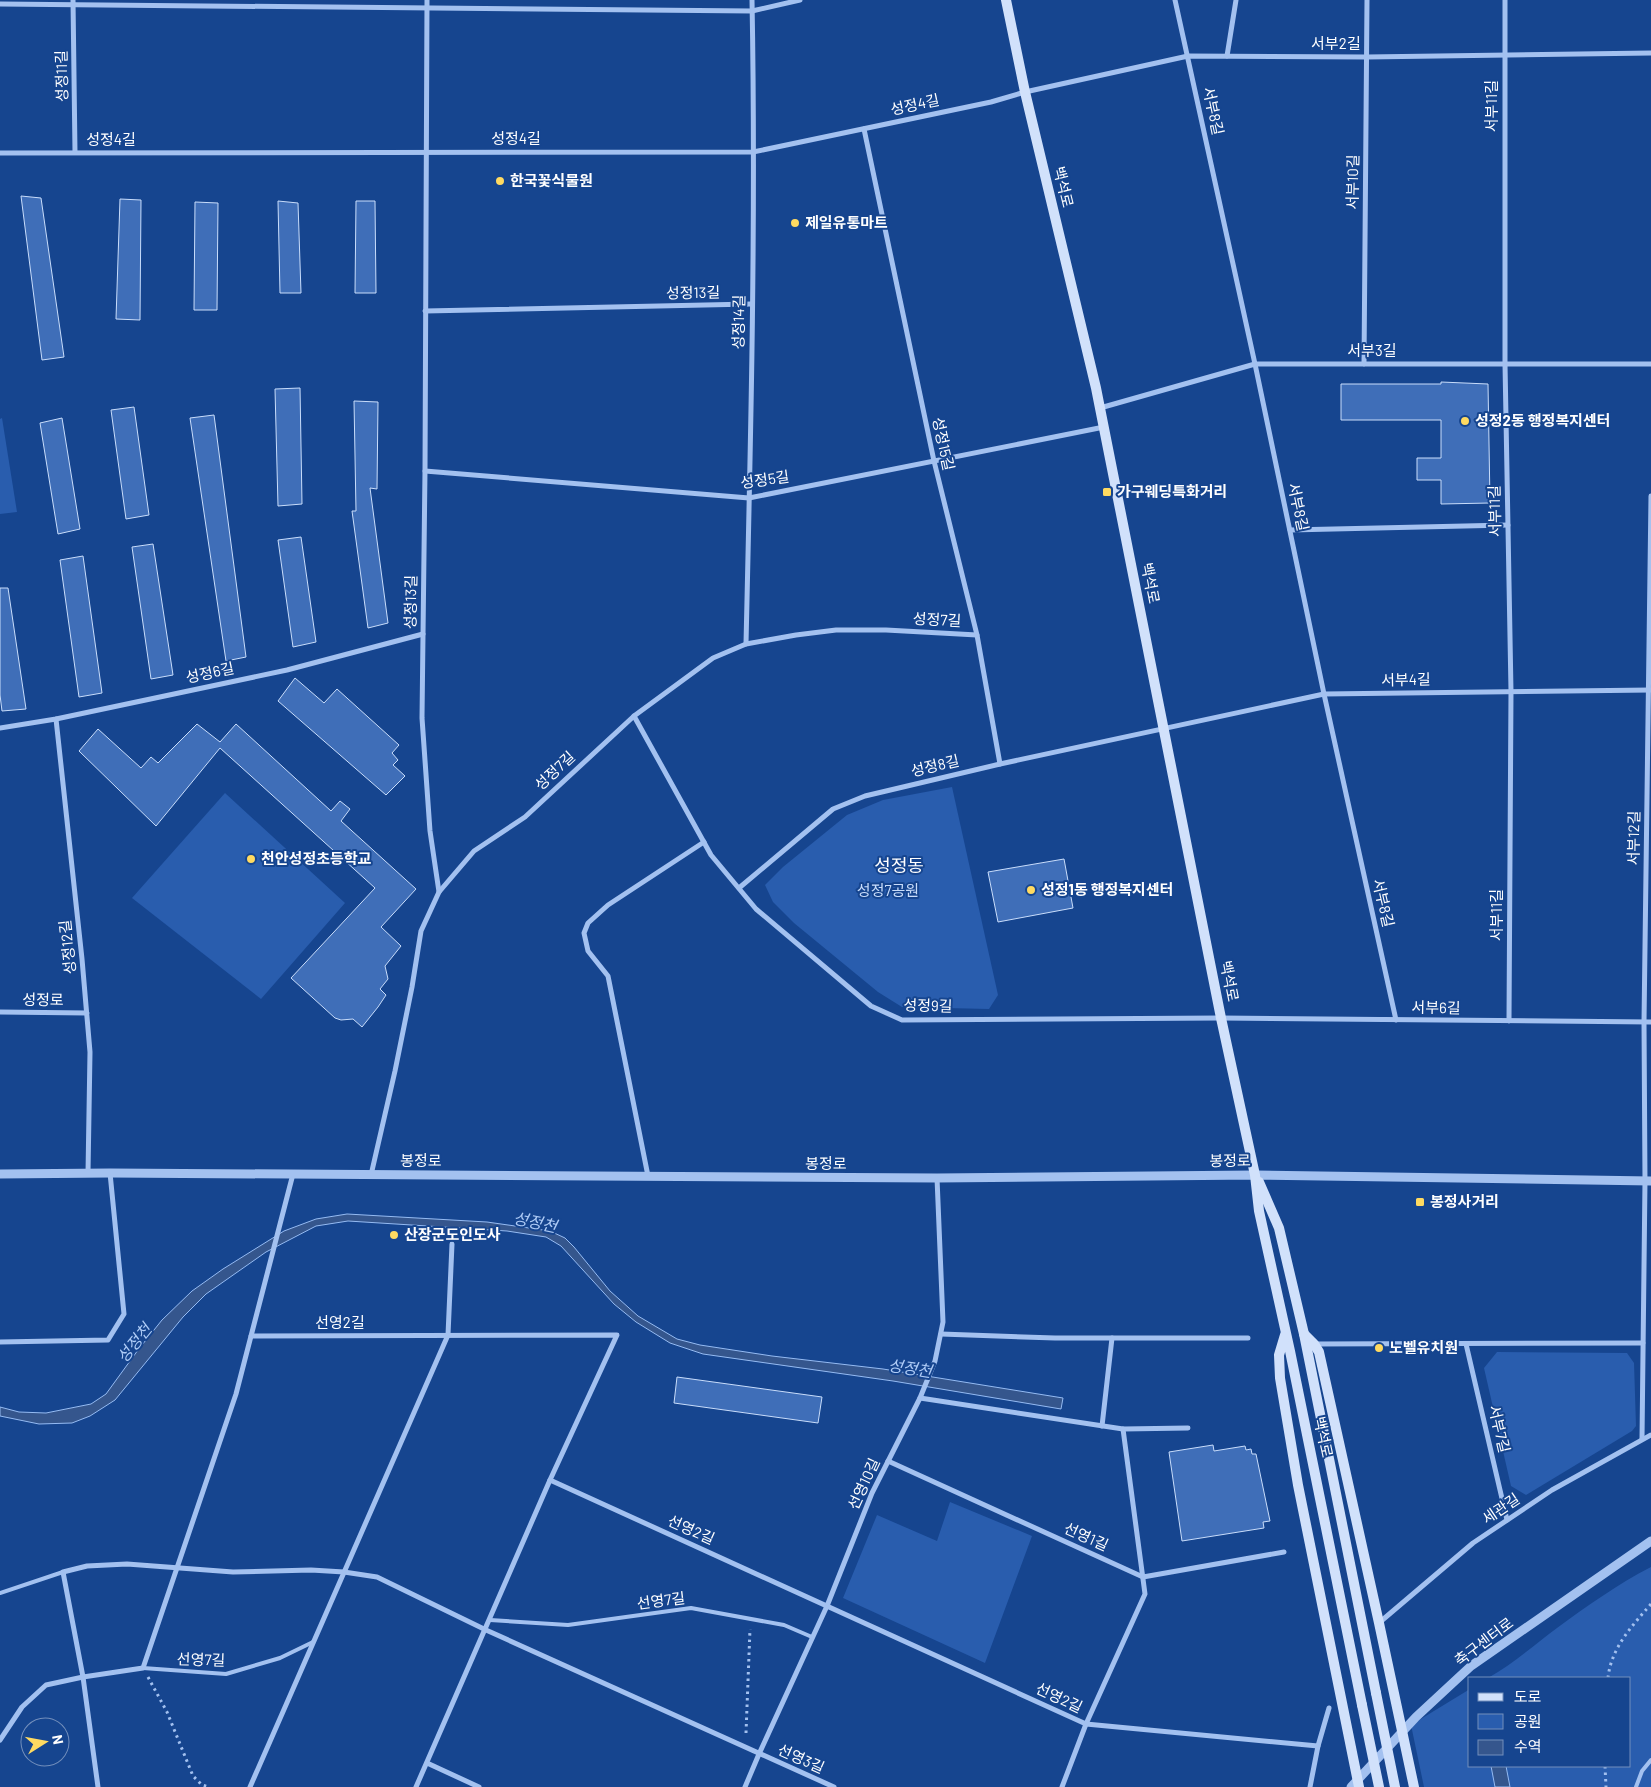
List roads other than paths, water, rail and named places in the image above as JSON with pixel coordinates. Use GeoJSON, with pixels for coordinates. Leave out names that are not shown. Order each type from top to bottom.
{"type":"FeatureCollection","features":[{"type":"Feature","properties":{"kind":"main road","name":"백석로"},"geometry":{"type":"LineString","coordinates":[[1006,0],[1025,92],[1096,388],[1221,1018],[1255,1175],[1259,1211],[1379,1787]]}},
{"type":"Feature","properties":{"kind":"main road","name":"백석로"},"geometry":{"type":"LineString","coordinates":[[1255,1175],[1279,1228],[1304,1334],[1395,1787]]}},
{"type":"Feature","properties":{"kind":"main road"},"geometry":{"type":"LineString","coordinates":[[1286,1334],[1279,1355],[1280,1378],[1298,1486],[1356,1784]]}},
{"type":"Feature","properties":{"kind":"main road"},"geometry":{"type":"LineString","coordinates":[[1304,1334],[1319,1352],[1414,1787]]}},
{"type":"Feature","properties":{"kind":"street","name":"성정13길"},"geometry":{"type":"LineString","coordinates":[[427,0],[422,718],[430,831],[439,892]]}},
{"type":"Feature","properties":{"kind":"street","name":"성정14길"},"geometry":{"type":"LineString","coordinates":[[746,644],[752,304],[752,0]]}},
{"type":"Feature","properties":{"kind":"street"},"geometry":{"type":"LineString","coordinates":[[0,4],[73,3],[752,11],[800,0]]}},
{"type":"Feature","properties":{"kind":"street","name":"서부8길"},"geometry":{"type":"LineString","coordinates":[[1175,0],[1396,1020]]}},
{"type":"Feature","properties":{"kind":"street"},"geometry":{"type":"LineString","coordinates":[[1227,56],[1236,0]]}},
{"type":"Feature","properties":{"kind":"street","name":"서부10길"},"geometry":{"type":"LineString","coordinates":[[1364,364],[1367,0]]}},
{"type":"Feature","properties":{"kind":"street","name":"서부11길"},"geometry":{"type":"LineString","coordinates":[[1505,0],[1505,364],[1510,691],[1508,1021]]}},
{"type":"Feature","properties":{"kind":"street","name":"성정11길"},"geometry":{"type":"LineString","coordinates":[[73,3],[75,152]]}},
{"type":"Feature","properties":{"kind":"street","name":"서부2길"},"geometry":{"type":"LineString","coordinates":[[1025,92],[1188,56],[1367,57],[1651,53]]}},
{"type":"Feature","properties":{"kind":"street","name":"성정4길"},"geometry":{"type":"LineString","coordinates":[[0,153],[753,152],[991,102],[1025,92]]}},
{"type":"Feature","properties":{"kind":"street","name":"성정15길"},"geometry":{"type":"LineString","coordinates":[[864,129],[934,461],[976,635],[1000,764]]}},
{"type":"Feature","properties":{"kind":"street","name":"성정13길"},"geometry":{"type":"LineString","coordinates":[[426,310],[752,304]]}},
{"type":"Feature","properties":{"kind":"street","name":"서부3길"},"geometry":{"type":"LineString","coordinates":[[1100,409],[1255,364],[1651,364]]}},
{"type":"Feature","properties":{"kind":"street","name":"성정5길"},"geometry":{"type":"LineString","coordinates":[[425,471],[750,498],[1104,427]]}},
{"type":"Feature","properties":{"kind":"street","name":"서부12길"},"geometry":{"type":"LineString","coordinates":[[1642,1439],[1648,1181],[1644,1022],[1650,690],[1651,496]]}},
{"type":"Feature","properties":{"kind":"street"},"geometry":{"type":"LineString","coordinates":[[1290,530],[1508,525]]}},
{"type":"Feature","properties":{"kind":"street","name":"성정7길"},"geometry":{"type":"LineString","coordinates":[[370,1175],[399,1052],[421,931],[439,892],[474,851],[525,817],[634,716],[713,658],[746,644],[836,630],[886,630],[976,635]]}},
{"type":"Feature","properties":{"kind":"street","name":"성정6길"},"geometry":{"type":"LineString","coordinates":[[0,728],[56,719],[286,670],[423,634]]}},
{"type":"Feature","properties":{"kind":"street","name":"서부4길"},"geometry":{"type":"LineString","coordinates":[[1165,729],[1324,694],[1650,690]]}},
{"type":"Feature","properties":{"kind":"street","name":"성정9길"},"geometry":{"type":"LineString","coordinates":[[634,716],[711,855],[756,909],[871,1006],[902,1020],[1221,1018]]}},
{"type":"Feature","properties":{"kind":"street","name":"성정12길"},"geometry":{"type":"LineString","coordinates":[[56,719],[90,1052],[88,1173]]}},
{"type":"Feature","properties":{"kind":"street","name":"성정8길"},"geometry":{"type":"LineString","coordinates":[[739,888],[833,809],[865,796],[1000,764],[1165,729]]}},
{"type":"Feature","properties":{"kind":"street"},"geometry":{"type":"LineString","coordinates":[[648,1176],[608,976],[588,951],[584,933],[588,923],[608,905],[704,842]]}},
{"type":"Feature","properties":{"kind":"street","name":"성정로"},"geometry":{"type":"LineString","coordinates":[[0,1012],[87,1013]]}},
{"type":"Feature","properties":{"kind":"street","name":"서부6길"},"geometry":{"type":"LineString","coordinates":[[1221,1018],[1651,1022]]}},
{"type":"Feature","properties":{"kind":"street"},"geometry":{"type":"LineString","coordinates":[[0,1342],[108,1340],[124,1314],[110,1173]]}},
{"type":"Feature","properties":{"kind":"street","name":"봉정로"},"geometry":{"type":"LineString","coordinates":[[0,1174],[937,1178],[1255,1175],[1648,1181]]}},
{"type":"Feature","properties":{"kind":"street"},"geometry":{"type":"LineString","coordinates":[[0,1740],[22,1707],[46,1684],[144,1668],[236,1394],[293,1174]]}},
{"type":"Feature","properties":{"kind":"street","name":"선영10길"},"geometry":{"type":"LineString","coordinates":[[745,1787],[827,1606],[872,1493],[920,1398],[935,1361],[943,1322],[937,1178]]}},
{"type":"Feature","properties":{"kind":"street"},"geometry":{"type":"LineString","coordinates":[[250,1787],[448,1335],[452,1244]]}},
{"type":"Feature","properties":{"kind":"street"},"geometry":{"type":"LineString","coordinates":[[941,1334],[1112,1338],[1248,1338]]}},
{"type":"Feature","properties":{"kind":"street","name":"선영2길"},"geometry":{"type":"LineString","coordinates":[[252,1336],[617,1335],[550,1480],[1086,1724],[1318,1746]]}},
{"type":"Feature","properties":{"kind":"street"},"geometry":{"type":"LineString","coordinates":[[1102,1426],[1112,1338]]}},
{"type":"Feature","properties":{"kind":"street"},"geometry":{"type":"LineString","coordinates":[[1314,1344],[1643,1344]]}},
{"type":"Feature","properties":{"kind":"street","name":"서부7길"},"geometry":{"type":"LineString","coordinates":[[1466,1344],[1507,1520]]}},
{"type":"Feature","properties":{"kind":"street"},"geometry":{"type":"LineString","coordinates":[[920,1398],[1123,1429],[1188,1428]]}},
{"type":"Feature","properties":{"kind":"street"},"geometry":{"type":"LineString","coordinates":[[1062,1787],[1086,1724],[1145,1594],[1123,1429]]}},
{"type":"Feature","properties":{"kind":"street","name":"세관길"},"geometry":{"type":"LineString","coordinates":[[1379,1623],[1473,1543],[1552,1490],[1651,1435]]}},
{"type":"Feature","properties":{"kind":"street","name":"선영1길"},"geometry":{"type":"LineString","coordinates":[[888,1461],[1143,1577]]}},
{"type":"Feature","properties":{"kind":"street"},"geometry":{"type":"LineString","coordinates":[[416,1787],[550,1480]]}},
{"type":"Feature","properties":{"kind":"street","name":"축구센터로"},"geometry":{"type":"LineString","coordinates":[[1356,1784],[1416,1717],[1471,1666],[1651,1541]]}},
{"type":"Feature","properties":{"kind":"street"},"geometry":{"type":"LineString","coordinates":[[1143,1577],[1284,1552]]}},
{"type":"Feature","properties":{"kind":"street","name":"선영3길"},"geometry":{"type":"LineString","coordinates":[[63,1572],[87,1566],[127,1564],[233,1572],[311,1570],[344,1572],[377,1578],[486,1630],[834,1787]]}},
{"type":"Feature","properties":{"kind":"street"},"geometry":{"type":"LineString","coordinates":[[63,1572],[83,1677],[98,1787]]}},
{"type":"Feature","properties":{"kind":"street"},"geometry":{"type":"LineString","coordinates":[[1310,1787],[1318,1746],[1329,1708]]}},
{"type":"Feature","properties":{"kind":"street"},"geometry":{"type":"LineString","coordinates":[[427,1763],[479,1787]]}},
{"type":"Feature","properties":{"kind":"lane"},"geometry":{"type":"LineString","coordinates":[[0,1593],[63,1572]]}},
{"type":"Feature","properties":{"kind":"lane","name":"선영7길"},"geometry":{"type":"LineString","coordinates":[[490,1620],[568,1625],[691,1608],[784,1625],[812,1637]]}},
{"type":"Feature","properties":{"kind":"lane","name":"선영7길"},"geometry":{"type":"LineString","coordinates":[[144,1668],[226,1674],[280,1658],[313,1642]]}},
{"type":"Feature","properties":{"kind":"lane"},"geometry":{"type":"LineString","coordinates":[[1636,1787],[1642,1771],[1651,1760]]}},
{"type":"Feature","properties":{"kind":"water"},"geometry":{"type":"Polygon","coordinates":[[[347,1214],[487,1222],[550,1231],[565,1238],[610,1291],[638,1316],[677,1339],[700,1345],[772,1356],[883,1369],[1063,1398],[1061,1409],[893,1381],[703,1354],[670,1343],[636,1322],[614,1304],[561,1246],[546,1237],[507,1231],[348,1221],[316,1226],[266,1252],[206,1294],[183,1317],[115,1400],[90,1416],[72,1423],[39,1424],[0,1416],[0,1407],[19,1412],[46,1413],[91,1404],[106,1394],[162,1320],[192,1291],[284,1231],[316,1219],[347,1214]]]}},
{"type":"Feature","properties":{"kind":"water"},"geometry":{"type":"Polygon","coordinates":[[[1491,1767],[1506,1767],[1510,1787],[1495,1787],[1491,1767]]]}},
{"type":"Feature","properties":{"kind":"place","name":"한국꽃식물원"},"geometry":{"type":"Point","coordinates":[500,181]}},
{"type":"Feature","properties":{"kind":"place","name":"제일유통마트"},"geometry":{"type":"Point","coordinates":[795,223]}},
{"type":"Feature","properties":{"kind":"place","name":"성정2동 행정복지센터"},"geometry":{"type":"Point","coordinates":[1465,421]}},
{"type":"Feature","properties":{"kind":"place","name":"가구웨딩특화거리"},"geometry":{"type":"Point","coordinates":[1107,492]}},
{"type":"Feature","properties":{"kind":"place","name":"천안성정초등학교"},"geometry":{"type":"Point","coordinates":[251,859]}},
{"type":"Feature","properties":{"kind":"place","name":"성정1동 행정복지센터"},"geometry":{"type":"Point","coordinates":[1031,890]}},
{"type":"Feature","properties":{"kind":"place","name":"봉정사거리"},"geometry":{"type":"Point","coordinates":[1420,1202]}},
{"type":"Feature","properties":{"kind":"place","name":"산장군도인도사"},"geometry":{"type":"Point","coordinates":[394,1235]}},
{"type":"Feature","properties":{"kind":"place","name":"노벨유치원"},"geometry":{"type":"Point","coordinates":[1379,1348]}},
{"type":"Feature","properties":{"kind":"district","name":"성정동"},"geometry":{"type":"Point","coordinates":[899,866]}},
{"type":"Feature","properties":{"kind":"park label","name":"성정7공원"},"geometry":{"type":"Point","coordinates":[888,891]}},
{"type":"Feature","properties":{"kind":"water label","name":"성정천"},"geometry":{"type":"Point","coordinates":[535,1222]}},
{"type":"Feature","properties":{"kind":"water label","name":"성정천"},"geometry":{"type":"Point","coordinates":[134,1343]}},
{"type":"Feature","properties":{"kind":"water label","name":"성정천"},"geometry":{"type":"Point","coordinates":[910,1368]}}]}
